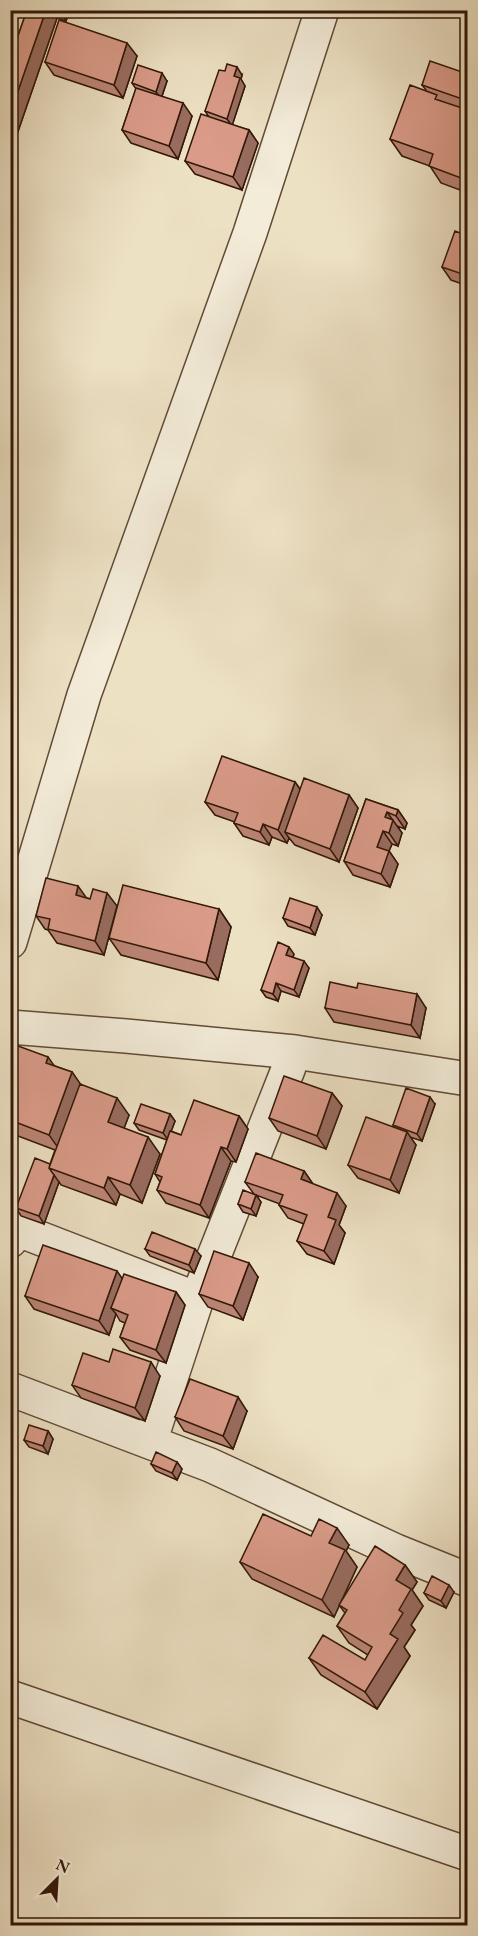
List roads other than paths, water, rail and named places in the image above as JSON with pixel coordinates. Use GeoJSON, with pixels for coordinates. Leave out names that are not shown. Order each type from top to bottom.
{"type":"FeatureCollection","features":[{"type":"Feature","properties":{"kind":"street"},"geometry":{"type":"LineString","coordinates":[[10,942],[84,695],[250,233],[322,10]]}},
{"type":"Feature","properties":{"kind":"street"},"geometry":{"type":"LineString","coordinates":[[10,1027],[295,1052],[468,1079]]}},
{"type":"Feature","properties":{"kind":"street"},"geometry":{"type":"LineString","coordinates":[[150,1442],[197,1299],[295,1052]]}},
{"type":"Feature","properties":{"kind":"street"},"geometry":{"type":"LineString","coordinates":[[10,1241],[15,1229],[197,1299]]}},
{"type":"Feature","properties":{"kind":"street"},"geometry":{"type":"LineString","coordinates":[[10,1389],[210,1465],[396,1551],[468,1580]]}},
{"type":"Feature","properties":{"kind":"street"},"geometry":{"type":"LineString","coordinates":[[10,1697],[468,1854]]}}]}
